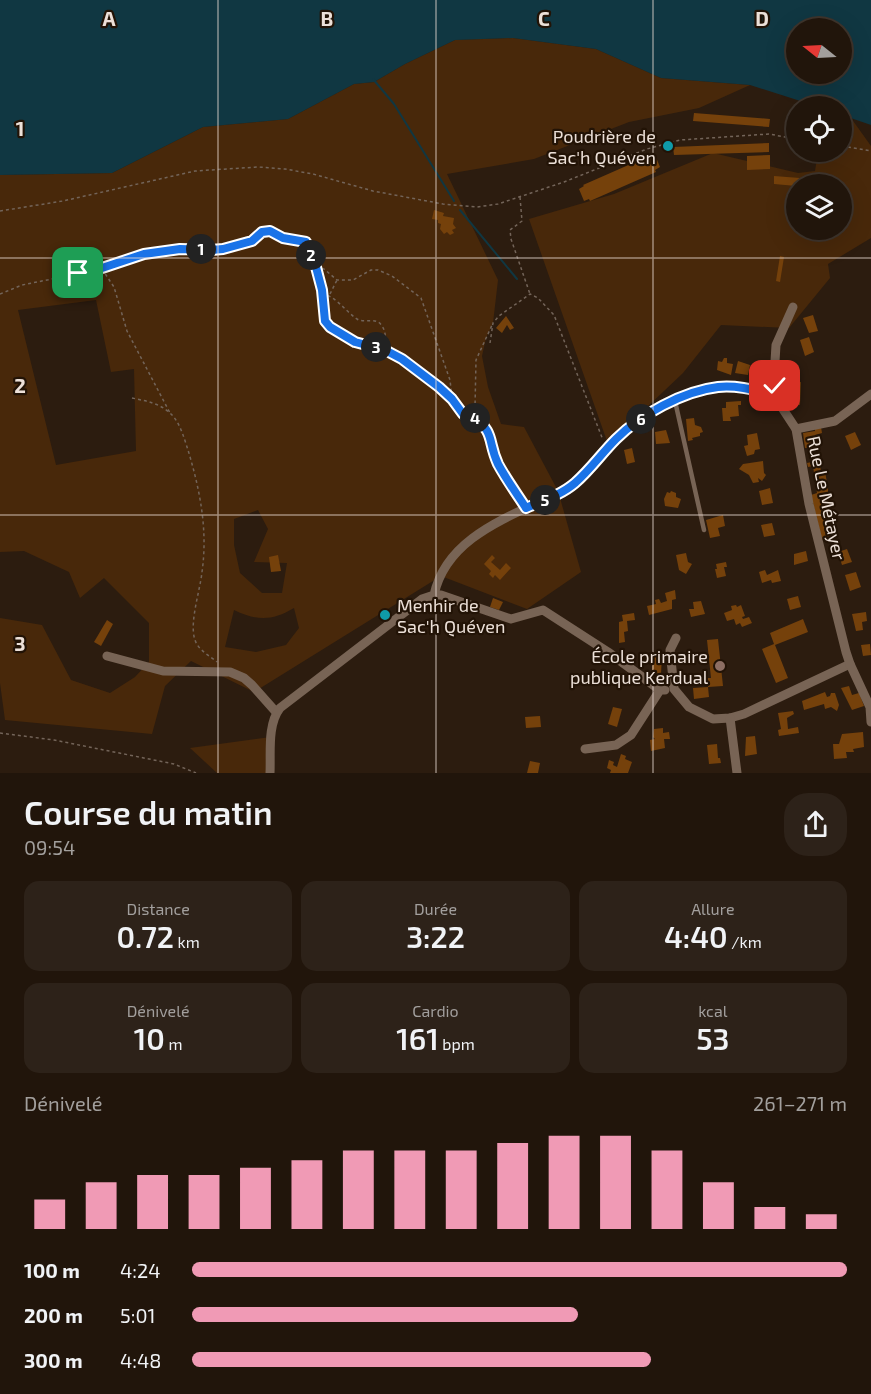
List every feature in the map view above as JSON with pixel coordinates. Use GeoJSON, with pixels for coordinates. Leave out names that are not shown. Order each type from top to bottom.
{"type":"FeatureCollection","features":[{"type":"Feature","properties":{"kind":"street"},"geometry":{"type":"LineString","coordinates":[[434,595],[435,588],[451,558],[467,541],[486,528],[574,483],[634,423],[650,412],[687,394],[717,387],[737,387],[772,394],[775,386],[776,345],[793,307]]}},
{"type":"Feature","properties":{"kind":"street","name":"Rue Le Métayer"},"geometry":{"type":"LineString","coordinates":[[772,394],[796,429],[809,504],[850,664],[871,707],[871,722]]}},
{"type":"Feature","properties":{"kind":"street"},"geometry":{"type":"LineString","coordinates":[[796,429],[835,421],[871,394]]}},
{"type":"Feature","properties":{"kind":"street"},"geometry":{"type":"LineString","coordinates":[[270,773],[272,725],[276,712],[283,704],[422,599],[434,595],[441,595],[512,619],[543,610],[608,652],[660,690],[674,689]]}},
{"type":"Feature","properties":{"kind":"street"},"geometry":{"type":"LineString","coordinates":[[676,638],[670,650],[674,689],[689,707],[713,719],[730,718],[850,664]]}},
{"type":"Feature","properties":{"kind":"street"},"geometry":{"type":"LineString","coordinates":[[107,656],[163,671],[230,672],[244,678],[276,712]]}},
{"type":"Feature","properties":{"kind":"street"},"geometry":{"type":"LineString","coordinates":[[585,749],[616,745],[631,735],[660,690]]}},
{"type":"Feature","properties":{"kind":"street"},"geometry":{"type":"LineString","coordinates":[[730,718],[737,773]]}},
{"type":"Feature","properties":{"kind":"lane"},"geometry":{"type":"LineString","coordinates":[[675,401],[704,530]]}},
{"type":"Feature","properties":{"kind":"path"},"geometry":{"type":"LineString","coordinates":[[0,212],[63,201],[195,171],[258,167],[313,174],[374,191],[477,207],[498,204],[520,197],[646,149],[680,140],[769,134],[786,137]]}},
{"type":"Feature","properties":{"kind":"path"},"geometry":{"type":"LineString","coordinates":[[852,148],[871,151]]}},
{"type":"Feature","properties":{"kind":"path"},"geometry":{"type":"LineString","coordinates":[[520,197],[522,221],[510,230],[511,239],[530,294],[538,298],[554,315],[607,449]]}},
{"type":"Feature","properties":{"kind":"path"},"geometry":{"type":"LineString","coordinates":[[0,294],[22,285],[102,268],[144,254],[180,249],[223,249],[252,241],[262,232],[270,231],[283,238],[306,242],[316,267],[325,321],[330,327],[355,342],[385,350],[407,362],[452,399],[465,416],[472,415]]}},
{"type":"Feature","properties":{"kind":"path"},"geometry":{"type":"LineString","coordinates":[[316,267],[324,269],[337,280],[354,280],[371,270],[378,270],[392,276],[422,298],[450,380],[452,399]]}},
{"type":"Feature","properties":{"kind":"path"},"geometry":{"type":"LineString","coordinates":[[102,268],[114,287],[126,331],[183,436],[201,502],[204,556],[193,629],[195,642],[230,672]]}},
{"type":"Feature","properties":{"kind":"path"},"geometry":{"type":"LineString","coordinates":[[330,295],[337,280]]}},
{"type":"Feature","properties":{"kind":"path"},"geometry":{"type":"LineString","coordinates":[[322,294],[330,295],[357,319],[378,321],[386,337],[385,350]]}},
{"type":"Feature","properties":{"kind":"path"},"geometry":{"type":"LineString","coordinates":[[472,415],[475,407],[476,360],[493,323],[499,316],[530,294]]}},
{"type":"Feature","properties":{"kind":"path"},"geometry":{"type":"LineString","coordinates":[[490,343],[493,323]]}},
{"type":"Feature","properties":{"kind":"path"},"geometry":{"type":"LineString","coordinates":[[132,398],[151,402],[171,414]]}},
{"type":"Feature","properties":{"kind":"path"},"geometry":{"type":"LineString","coordinates":[[472,415],[488,431],[498,464],[526,508]]}},
{"type":"Feature","properties":{"kind":"path"},"geometry":{"type":"LineString","coordinates":[[0,733],[54,740],[174,764],[196,773]]}},
{"type":"Feature","properties":{"kind":"shaded area"},"geometry":{"type":"Polygon","coordinates":[[[513,38],[596,49],[661,78],[750,85],[699,108],[629,122],[534,159],[447,174],[498,280],[493,323],[486,338],[482,356],[488,387],[501,424],[524,427],[558,491],[581,572],[527,609],[441,576],[254,692],[191,661],[165,686],[152,734],[5,720],[0,683],[0,618],[42,625],[71,680],[110,693],[135,677],[149,662],[149,623],[104,578],[80,598],[69,572],[24,551],[0,552],[0,175],[112,173],[203,127],[288,119],[354,84],[374,82],[455,40],[513,38]],[[96,300],[18,310],[56,465],[136,451],[134,369],[111,372],[96,300]],[[258,510],[234,519],[234,545],[240,573],[262,593],[282,593],[287,563],[254,562],[268,529],[258,510]],[[294,608],[279,615],[257,618],[234,610],[225,647],[256,652],[286,645],[299,628],[294,608]]]}},
{"type":"Feature","properties":{"kind":"shaded area"},"geometry":{"type":"Polygon","coordinates":[[[852,119],[871,146],[871,238],[828,264],[830,278],[789,328],[721,325],[683,373],[608,444],[529,219],[614,194],[713,153],[798,173],[815,171],[816,162],[852,162],[852,119]]]}},
{"type":"Feature","properties":{"kind":"shaded area"},"geometry":{"type":"Polygon","coordinates":[[[271,737],[266,773],[217,773],[190,748],[271,737]]]}},
{"type":"Feature","properties":{"kind":"water"},"geometry":{"type":"Polygon","coordinates":[[[0,0],[871,0],[871,125],[852,118],[852,96],[786,96],[750,85],[661,78],[596,49],[513,38],[455,40],[374,82],[354,84],[288,119],[203,127],[112,173],[0,175],[0,0]]]}},
{"type":"Feature","properties":{"kind":"building"},"geometry":{"type":"Polygon","coordinates":[[[694,113],[770,119],[769,127],[693,121],[694,113]]]}},
{"type":"Feature","properties":{"kind":"building"},"geometry":{"type":"Polygon","coordinates":[[[769,143],[769,152],[674,155],[673,147],[769,143]]]}},
{"type":"Feature","properties":{"kind":"building"},"geometry":{"type":"Polygon","coordinates":[[[655,155],[660,167],[655,170],[656,172],[590,201],[589,199],[584,201],[579,189],[583,185],[655,155]]]}},
{"type":"Feature","properties":{"kind":"building"},"geometry":{"type":"Polygon","coordinates":[[[770,155],[770,169],[747,170],[747,156],[770,155]]]}},
{"type":"Feature","properties":{"kind":"building"},"geometry":{"type":"Polygon","coordinates":[[[774,176],[786,177],[786,185],[774,184],[774,176]]]}},
{"type":"Feature","properties":{"kind":"building"},"geometry":{"type":"Polygon","coordinates":[[[434,210],[444,213],[443,216],[454,218],[453,224],[456,228],[452,230],[454,233],[444,234],[438,220],[432,219],[434,210]]]}},
{"type":"Feature","properties":{"kind":"building"},"geometry":{"type":"Polygon","coordinates":[[[780,256],[784,257],[780,282],[776,281],[780,256]]]}},
{"type":"Feature","properties":{"kind":"building"},"geometry":{"type":"Polygon","coordinates":[[[813,315],[818,331],[809,333],[803,318],[813,315]]]}},
{"type":"Feature","properties":{"kind":"building"},"geometry":{"type":"Polygon","coordinates":[[[506,316],[514,328],[510,330],[507,325],[502,333],[496,328],[506,316]]]}},
{"type":"Feature","properties":{"kind":"building"},"geometry":{"type":"Polygon","coordinates":[[[809,337],[814,352],[805,356],[800,340],[809,337]]]}},
{"type":"Feature","properties":{"kind":"building"},"geometry":{"type":"Polygon","coordinates":[[[724,358],[727,358],[727,363],[733,364],[731,375],[717,370],[718,361],[722,362],[724,358]]]}},
{"type":"Feature","properties":{"kind":"building"},"geometry":{"type":"Polygon","coordinates":[[[738,361],[750,365],[748,375],[735,373],[738,361]]]}},
{"type":"Feature","properties":{"kind":"building"},"geometry":{"type":"Polygon","coordinates":[[[760,365],[769,369],[767,382],[753,380],[756,369],[759,369],[760,365]]]}},
{"type":"Feature","properties":{"kind":"building"},"geometry":{"type":"Polygon","coordinates":[[[778,372],[783,372],[783,381],[791,380],[791,384],[801,382],[800,405],[791,404],[791,400],[783,398],[783,383],[778,383],[778,372]]]}},
{"type":"Feature","properties":{"kind":"building"},"geometry":{"type":"Polygon","coordinates":[[[741,401],[741,405],[738,405],[739,416],[730,417],[731,421],[723,421],[722,408],[726,408],[726,402],[741,401]]]}},
{"type":"Feature","properties":{"kind":"building"},"geometry":{"type":"Polygon","coordinates":[[[694,418],[695,425],[701,427],[703,432],[700,436],[688,441],[686,419],[694,418]]]}},
{"type":"Feature","properties":{"kind":"building"},"geometry":{"type":"Polygon","coordinates":[[[821,427],[822,433],[815,435],[815,447],[805,448],[803,433],[815,431],[815,428],[821,427]]]}},
{"type":"Feature","properties":{"kind":"building"},"geometry":{"type":"Polygon","coordinates":[[[666,430],[670,443],[656,444],[655,432],[666,430]]]}},
{"type":"Feature","properties":{"kind":"building"},"geometry":{"type":"Polygon","coordinates":[[[855,432],[861,445],[851,450],[845,436],[855,432]]]}},
{"type":"Feature","properties":{"kind":"building"},"geometry":{"type":"Polygon","coordinates":[[[757,433],[760,449],[747,456],[744,446],[748,445],[747,435],[757,433]]]}},
{"type":"Feature","properties":{"kind":"building"},"geometry":{"type":"Polygon","coordinates":[[[632,448],[635,462],[627,464],[624,450],[632,448]]]}},
{"type":"Feature","properties":{"kind":"building"},"geometry":{"type":"Polygon","coordinates":[[[763,461],[766,475],[762,481],[758,478],[759,482],[753,483],[749,475],[739,469],[743,464],[763,461]]]}},
{"type":"Feature","properties":{"kind":"building"},"geometry":{"type":"Polygon","coordinates":[[[816,461],[817,466],[820,465],[821,472],[825,471],[828,489],[828,493],[820,497],[830,538],[822,540],[811,495],[817,493],[813,466],[808,467],[807,463],[816,461]]]}},
{"type":"Feature","properties":{"kind":"building"},"geometry":{"type":"Polygon","coordinates":[[[770,488],[773,503],[762,505],[759,491],[770,488]]]}},
{"type":"Feature","properties":{"kind":"building"},"geometry":{"type":"Polygon","coordinates":[[[671,491],[681,499],[678,508],[665,506],[664,499],[667,492],[671,491]]]}},
{"type":"Feature","properties":{"kind":"building"},"geometry":{"type":"Polygon","coordinates":[[[723,515],[725,526],[718,528],[720,536],[710,538],[706,520],[723,515]]]}},
{"type":"Feature","properties":{"kind":"building"},"geometry":{"type":"Polygon","coordinates":[[[772,523],[775,535],[764,537],[761,525],[772,523]]]}},
{"type":"Feature","properties":{"kind":"building"},"geometry":{"type":"Polygon","coordinates":[[[847,549],[852,562],[842,565],[838,552],[847,549]]]}},
{"type":"Feature","properties":{"kind":"building"},"geometry":{"type":"Polygon","coordinates":[[[806,551],[808,561],[794,565],[794,554],[806,551]]]}},
{"type":"Feature","properties":{"kind":"building"},"geometry":{"type":"Polygon","coordinates":[[[686,553],[688,562],[692,564],[686,574],[679,570],[676,555],[686,553]]]}},
{"type":"Feature","properties":{"kind":"building"},"geometry":{"type":"Polygon","coordinates":[[[278,555],[281,571],[271,572],[269,557],[278,555]]]}},
{"type":"Feature","properties":{"kind":"building"},"geometry":{"type":"Polygon","coordinates":[[[492,555],[495,558],[491,562],[500,570],[506,563],[511,568],[500,580],[495,575],[493,578],[489,574],[491,571],[484,564],[492,555]]]}},
{"type":"Feature","properties":{"kind":"building"},"geometry":{"type":"Polygon","coordinates":[[[726,562],[727,567],[724,567],[726,576],[717,578],[716,564],[726,562]]]}},
{"type":"Feature","properties":{"kind":"building"},"geometry":{"type":"Polygon","coordinates":[[[765,570],[767,575],[778,570],[781,581],[772,583],[771,580],[762,583],[759,572],[765,570]]]}},
{"type":"Feature","properties":{"kind":"building"},"geometry":{"type":"Polygon","coordinates":[[[856,572],[861,587],[850,591],[845,575],[856,572]]]}},
{"type":"Feature","properties":{"kind":"building"},"geometry":{"type":"Polygon","coordinates":[[[675,590],[676,599],[672,600],[672,609],[649,615],[647,606],[656,604],[655,600],[659,599],[661,603],[667,601],[665,593],[675,590]]]}},
{"type":"Feature","properties":{"kind":"building"},"geometry":{"type":"Polygon","coordinates":[[[798,596],[801,607],[790,610],[787,599],[798,596]]]}},
{"type":"Feature","properties":{"kind":"building"},"geometry":{"type":"Polygon","coordinates":[[[493,598],[503,602],[499,610],[490,607],[493,598]]]}},
{"type":"Feature","properties":{"kind":"building"},"geometry":{"type":"Polygon","coordinates":[[[701,601],[705,614],[691,617],[689,609],[694,609],[693,602],[701,601]]]}},
{"type":"Feature","properties":{"kind":"building"},"geometry":{"type":"Polygon","coordinates":[[[736,605],[737,607],[741,605],[745,616],[742,617],[743,619],[749,617],[752,623],[742,627],[740,623],[736,625],[734,619],[727,621],[724,613],[732,610],[731,606],[736,605]]]}},
{"type":"Feature","properties":{"kind":"building"},"geometry":{"type":"Polygon","coordinates":[[[866,612],[867,621],[862,622],[863,630],[856,631],[852,614],[866,612]]]}},
{"type":"Feature","properties":{"kind":"building"},"geometry":{"type":"Polygon","coordinates":[[[634,613],[635,620],[627,621],[628,631],[624,632],[625,642],[619,643],[619,622],[623,621],[622,615],[634,613]]]}},
{"type":"Feature","properties":{"kind":"building"},"geometry":{"type":"Polygon","coordinates":[[[803,619],[808,632],[775,645],[788,678],[776,683],[762,649],[774,644],[770,633],[803,619]]]}},
{"type":"Feature","properties":{"kind":"building"},"geometry":{"type":"Polygon","coordinates":[[[107,620],[113,624],[101,646],[94,642],[107,620]]]}},
{"type":"Feature","properties":{"kind":"building"},"geometry":{"type":"Polygon","coordinates":[[[718,639],[723,686],[708,687],[707,678],[711,678],[707,640],[718,639]]]}},
{"type":"Feature","properties":{"kind":"building"},"geometry":{"type":"Polygon","coordinates":[[[870,644],[871,655],[863,656],[861,645],[870,644]]]}},
{"type":"Feature","properties":{"kind":"building"},"geometry":{"type":"Polygon","coordinates":[[[652,655],[662,656],[661,674],[652,673],[652,655]]]}},
{"type":"Feature","properties":{"kind":"building"},"geometry":{"type":"Polygon","coordinates":[[[849,686],[852,695],[859,693],[864,706],[852,710],[841,688],[849,686]]]}},
{"type":"Feature","properties":{"kind":"building"},"geometry":{"type":"Polygon","coordinates":[[[708,687],[709,697],[694,699],[693,688],[708,687]]]}},
{"type":"Feature","properties":{"kind":"building"},"geometry":{"type":"Polygon","coordinates":[[[825,692],[827,697],[835,693],[839,705],[837,711],[831,707],[825,709],[824,704],[804,710],[802,701],[825,692]]]}},
{"type":"Feature","properties":{"kind":"building"},"geometry":{"type":"Polygon","coordinates":[[[613,707],[622,709],[617,727],[608,724],[613,707]]]}},
{"type":"Feature","properties":{"kind":"building"},"geometry":{"type":"Polygon","coordinates":[[[793,711],[794,714],[787,718],[788,729],[798,727],[799,733],[779,736],[778,730],[781,729],[778,713],[793,711]]]}},
{"type":"Feature","properties":{"kind":"building"},"geometry":{"type":"Polygon","coordinates":[[[540,716],[541,727],[526,728],[525,717],[540,716]]]}},
{"type":"Feature","properties":{"kind":"building"},"geometry":{"type":"Polygon","coordinates":[[[663,728],[663,733],[669,732],[670,739],[664,739],[665,748],[651,751],[650,740],[655,739],[654,729],[663,728]]]}},
{"type":"Feature","properties":{"kind":"building"},"geometry":{"type":"Polygon","coordinates":[[[863,732],[864,747],[853,749],[854,752],[846,752],[847,758],[834,759],[833,744],[839,744],[842,734],[863,732]]]}},
{"type":"Feature","properties":{"kind":"building"},"geometry":{"type":"Polygon","coordinates":[[[755,736],[757,754],[745,756],[746,737],[755,736]]]}},
{"type":"Feature","properties":{"kind":"building"},"geometry":{"type":"Polygon","coordinates":[[[717,744],[718,758],[721,763],[709,764],[707,745],[717,744]]]}},
{"type":"Feature","properties":{"kind":"building"},"geometry":{"type":"Polygon","coordinates":[[[621,754],[632,762],[628,773],[610,773],[611,770],[607,768],[609,760],[617,767],[621,754]]]}},
{"type":"Feature","properties":{"kind":"building"},"geometry":{"type":"Polygon","coordinates":[[[530,761],[540,763],[538,773],[527,773],[530,761]]]}},
{"type":"Feature","properties":{"kind":"waterway"},"geometry":{"type":"LineString","coordinates":[[373,79],[394,104],[454,201]]}},
{"type":"Feature","properties":{"kind":"waterway"},"geometry":{"type":"LineString","coordinates":[[460,210],[517,279]]}},
{"type":"Feature","properties":{"kind":"place","name":"Poudrière de Sac'h Quéven"},"geometry":{"type":"Point","coordinates":[668,146]}},
{"type":"Feature","properties":{"kind":"place","name":"Menhir de Sac'h Quéven"},"geometry":{"type":"Point","coordinates":[385,615]}},
{"type":"Feature","properties":{"kind":"place","name":"École primaire publique Kerdual"},"geometry":{"type":"Point","coordinates":[720,666]}},
{"type":"Feature","properties":{"kind":"route"},"geometry":{"type":"LineString","coordinates":[[78,273],[102,268],[144,254],[180,249],[223,249],[252,241],[262,232],[270,231],[289,240],[306,242],[309,245],[322,290],[325,321],[334,331],[348,339],[395,354],[452,399],[465,416],[472,415],[484,425],[498,464],[526,508],[574,483],[617,438],[650,412],[687,394],[717,387],[737,387],[772,394],[775,386]]}}]}
